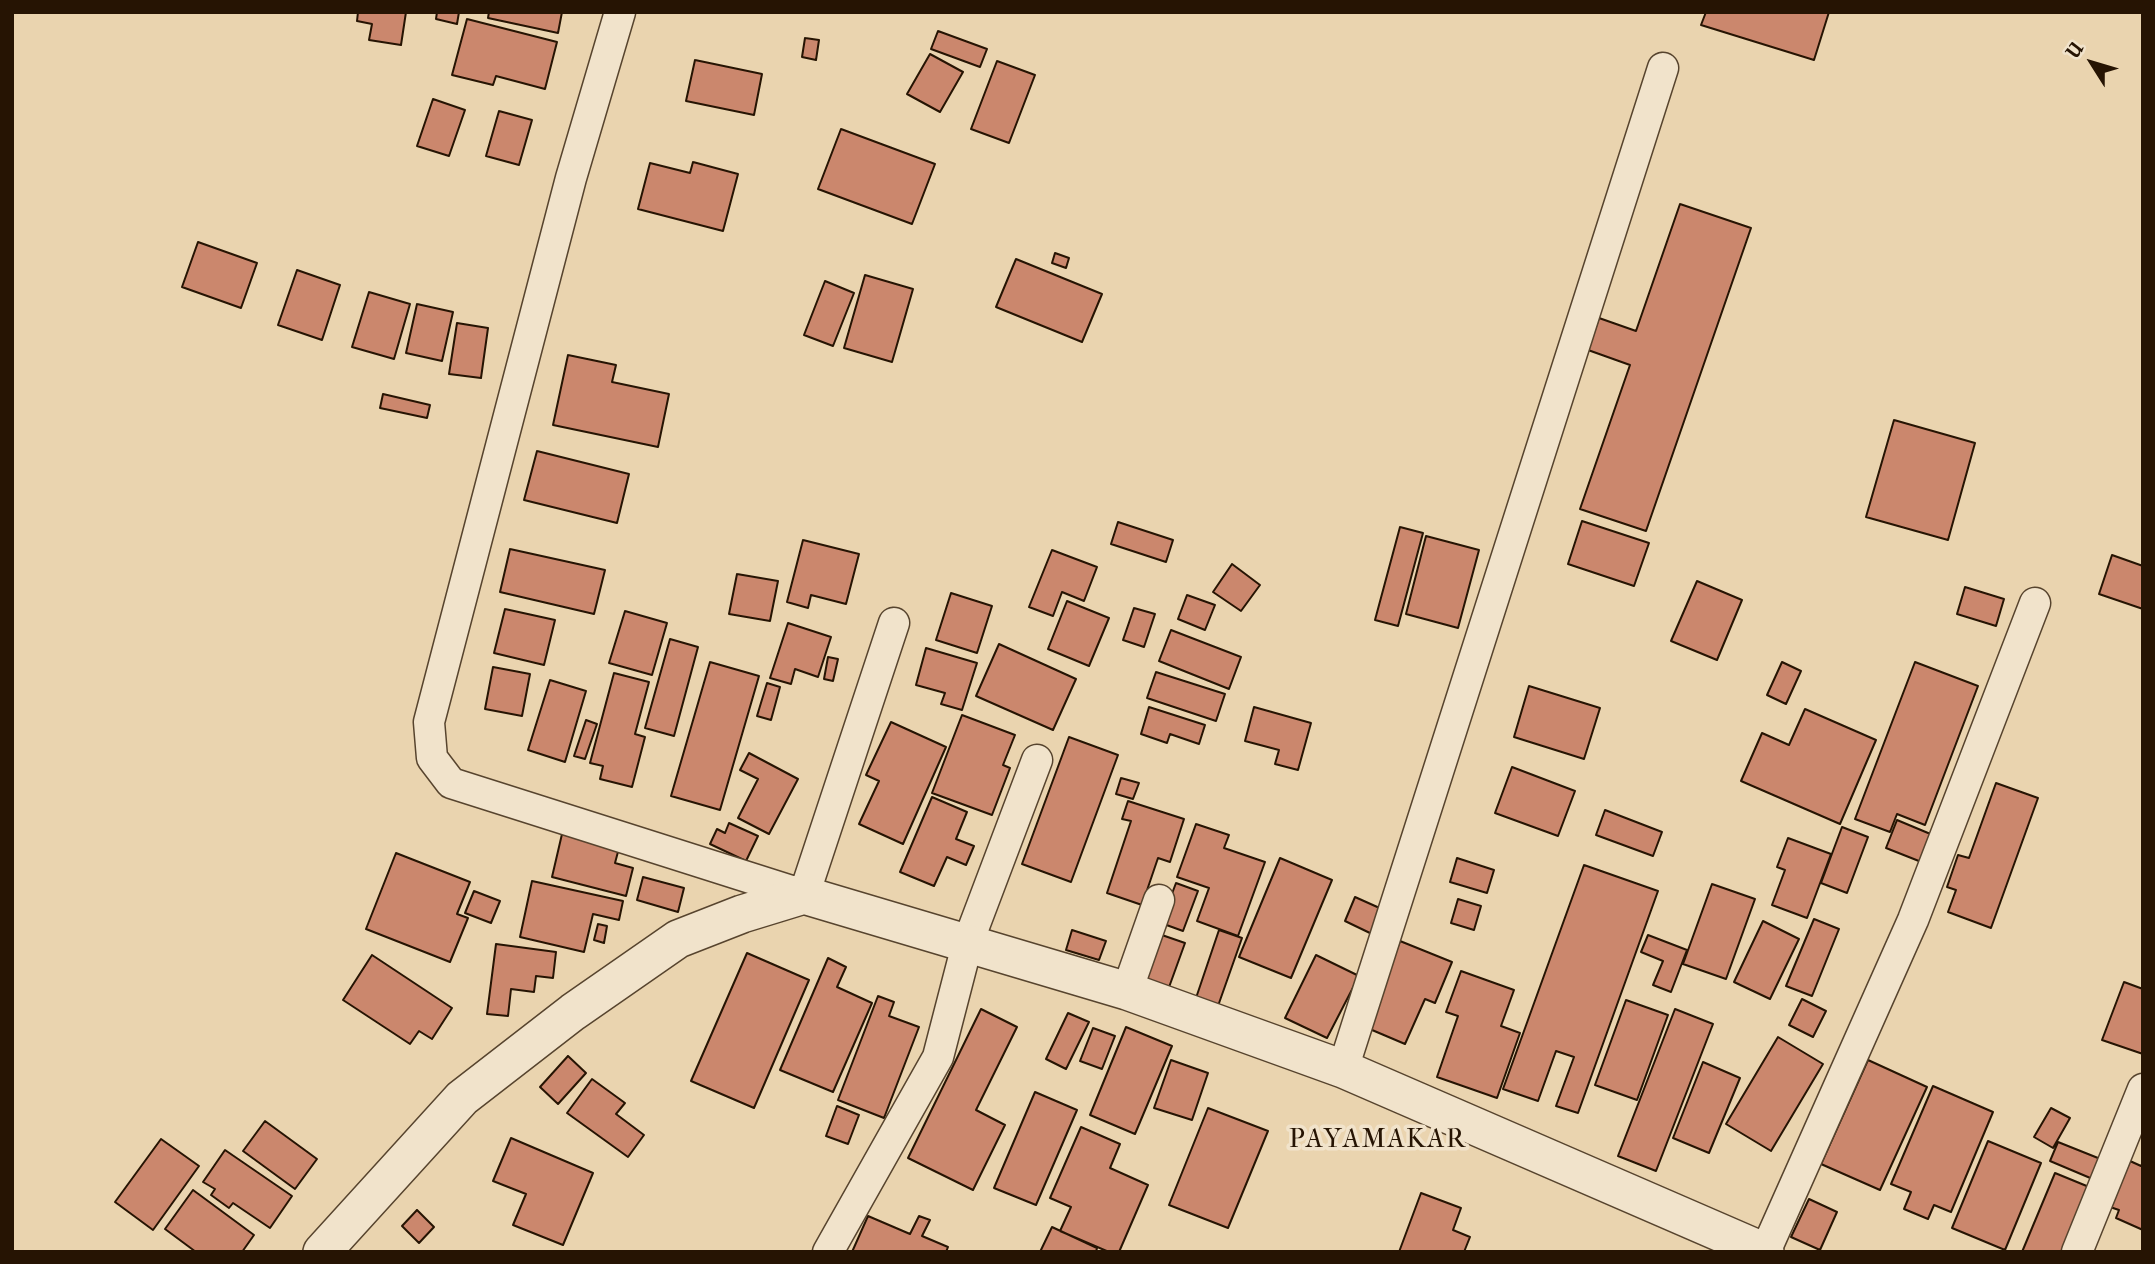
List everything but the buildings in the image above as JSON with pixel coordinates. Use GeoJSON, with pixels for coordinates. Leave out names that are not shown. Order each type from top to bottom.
{"type":"FeatureCollection","features":[{"type":"Feature","properties":{"kind":"street"},"geometry":{"type":"LineString","coordinates":[[620,12],[572,178],[429,722],[432,758],[451,783],[804,895],[1127,991],[1343,1069],[1751,1249],[1913,920],[2035,603]]}},
{"type":"Feature","properties":{"kind":"street"},"geometry":{"type":"LineString","coordinates":[[1343,1069],[1664,68]]}},
{"type":"Feature","properties":{"kind":"street"},"geometry":{"type":"LineString","coordinates":[[804,895],[894,623]]}},
{"type":"Feature","properties":{"kind":"street"},"geometry":{"type":"LineString","coordinates":[[828,1252],[938,1057],[967,945],[1037,760]]}},
{"type":"Feature","properties":{"kind":"street"},"geometry":{"type":"LineString","coordinates":[[322,1252],[462,1098],[573,1012],[678,939],[742,914],[804,895]]}},
{"type":"Feature","properties":{"kind":"street"},"geometry":{"type":"LineString","coordinates":[[1127,991],[1158,901]]}},
{"type":"Feature","properties":{"kind":"street"},"geometry":{"type":"LineString","coordinates":[[2077,1252],[2143,1089]]}},
{"type":"Feature","properties":{"kind":"district","name":"PAYAMAKAR"},"geometry":{"type":"Point","coordinates":[1378,1141]}}]}
